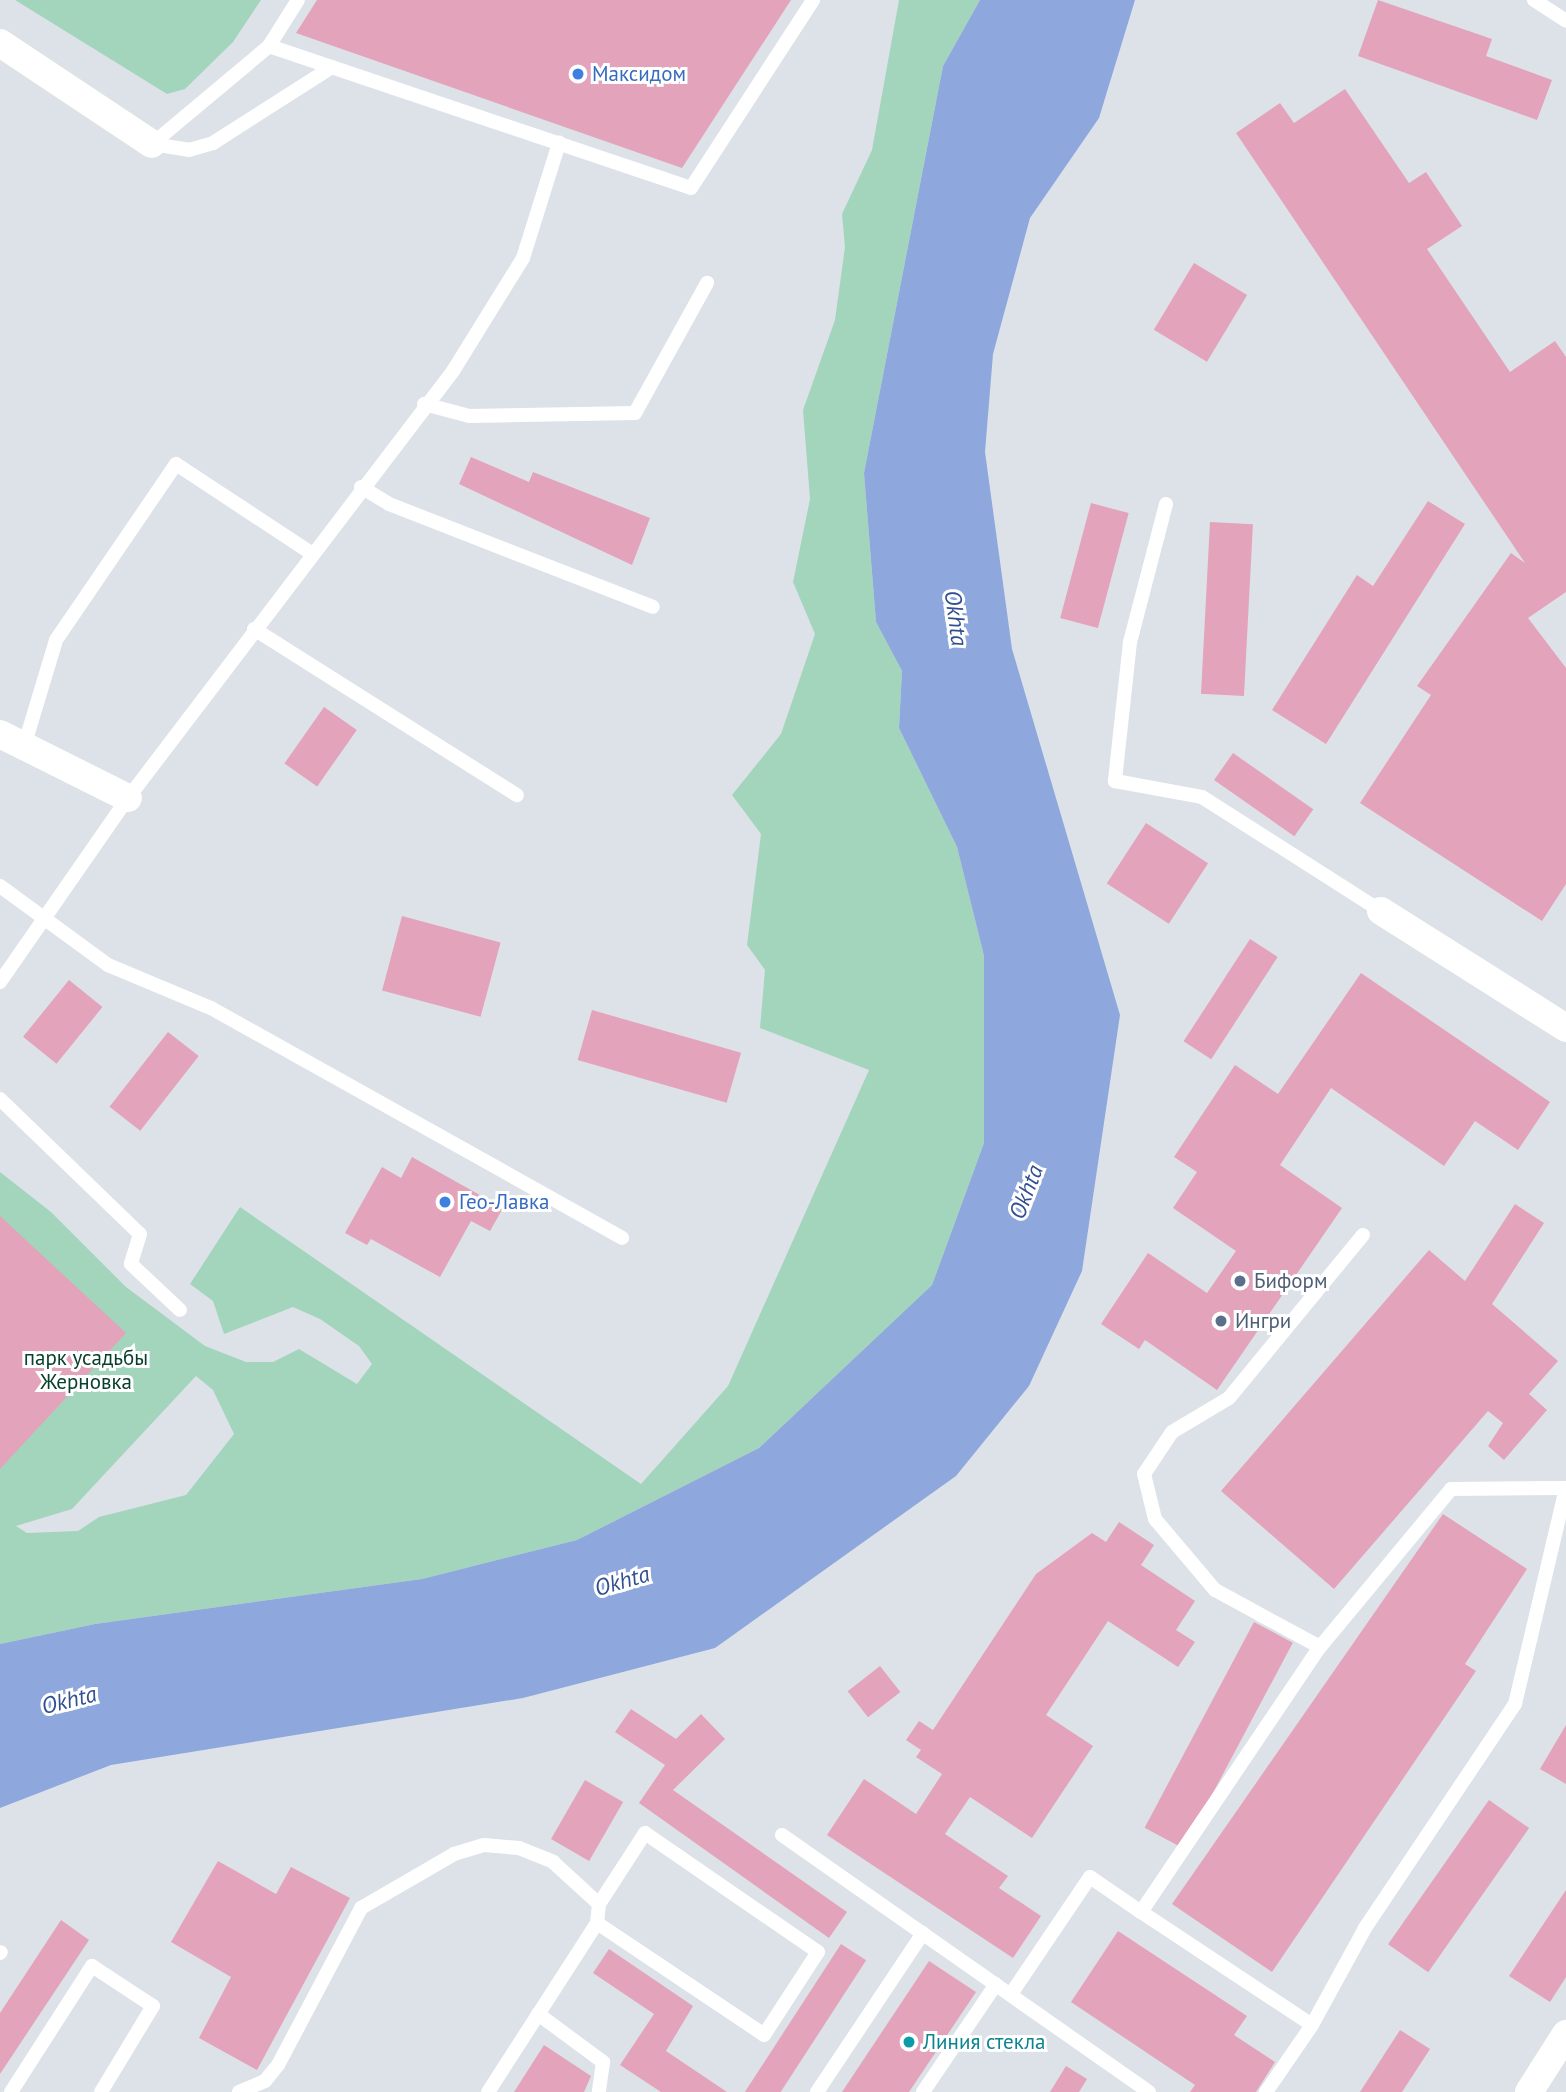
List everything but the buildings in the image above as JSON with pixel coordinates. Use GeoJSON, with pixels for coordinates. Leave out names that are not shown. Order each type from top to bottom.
{"type":"FeatureCollection","features":[{"type":"Feature","properties":{"kind":"street"},"geometry":{"type":"LineString","coordinates":[[0,43],[152,144]]}},
{"type":"Feature","properties":{"kind":"street"},"geometry":{"type":"LineString","coordinates":[[13,738],[128,798]]}},
{"type":"Feature","properties":{"kind":"street"},"geometry":{"type":"LineString","coordinates":[[1381,911],[1566,1028]]}},
{"type":"Feature","properties":{"kind":"street"},"geometry":{"type":"LineString","coordinates":[[1529,2092],[1566,2034]]}},
{"type":"Feature","properties":{"kind":"lane"},"geometry":{"type":"LineString","coordinates":[[152,144],[269,46],[298,0]]}},
{"type":"Feature","properties":{"kind":"lane"},"geometry":{"type":"LineString","coordinates":[[269,46],[691,188],[813,0]]}},
{"type":"Feature","properties":{"kind":"lane"},"geometry":{"type":"LineString","coordinates":[[1534,0],[1566,21]]}},
{"type":"Feature","properties":{"kind":"lane"},"geometry":{"type":"LineString","coordinates":[[152,144],[189,150],[213,143],[332,67]]}},
{"type":"Feature","properties":{"kind":"lane"},"geometry":{"type":"LineString","coordinates":[[0,982],[128,798],[424,404],[453,371],[523,258],[559,143]]}},
{"type":"Feature","properties":{"kind":"lane"},"geometry":{"type":"LineString","coordinates":[[424,404],[469,416],[635,413],[707,283]]}},
{"type":"Feature","properties":{"kind":"lane"},"geometry":{"type":"LineString","coordinates":[[13,738],[56,640],[176,464],[311,553]]}},
{"type":"Feature","properties":{"kind":"lane"},"geometry":{"type":"LineString","coordinates":[[361,487],[389,503],[653,607]]}},
{"type":"Feature","properties":{"kind":"lane"},"geometry":{"type":"LineString","coordinates":[[1166,504],[1130,642],[1115,781],[1202,797],[1381,911]]}},
{"type":"Feature","properties":{"kind":"lane"},"geometry":{"type":"LineString","coordinates":[[254,629],[517,795]]}},
{"type":"Feature","properties":{"kind":"lane"},"geometry":{"type":"LineString","coordinates":[[0,886],[46,916],[108,965],[211,1008],[622,1238]]}},
{"type":"Feature","properties":{"kind":"lane"},"geometry":{"type":"LineString","coordinates":[[0,1099],[140,1234],[131,1264],[180,1310]]}},
{"type":"Feature","properties":{"kind":"lane"},"geometry":{"type":"LineString","coordinates":[[1320,1647],[1215,1590],[1154,1519],[1144,1474],[1172,1432],[1229,1398],[1363,1235]]}},
{"type":"Feature","properties":{"kind":"lane"},"geometry":{"type":"LineString","coordinates":[[1142,1912],[1320,1647],[1451,1489],[1566,1488],[1515,1704],[1365,1928],[1312,2025],[1266,2092]]}},
{"type":"Feature","properties":{"kind":"lane"},"geometry":{"type":"LineString","coordinates":[[488,2092],[597,1923],[599,1903],[645,1833],[818,1952],[764,2035],[597,1923]]}},
{"type":"Feature","properties":{"kind":"lane"},"geometry":{"type":"LineString","coordinates":[[782,1835],[1149,2092]]}},
{"type":"Feature","properties":{"kind":"lane"},"geometry":{"type":"LineString","coordinates":[[239,2092],[265,2081],[278,2065],[361,1908],[454,1854],[484,1845],[519,1848],[583,1882],[599,1903]]}},
{"type":"Feature","properties":{"kind":"lane"},"geometry":{"type":"LineString","coordinates":[[1011,1994],[1090,1877],[1312,2025]]}},
{"type":"Feature","properties":{"kind":"lane"},"geometry":{"type":"LineString","coordinates":[[817,2092],[923,1933]]}},
{"type":"Feature","properties":{"kind":"lane"},"geometry":{"type":"LineString","coordinates":[[12,2092],[92,1966],[153,2006],[101,2092]]}},
{"type":"Feature","properties":{"kind":"lane"},"geometry":{"type":"LineString","coordinates":[[923,2092],[996,1984]]}},
{"type":"Feature","properties":{"kind":"lane"},"geometry":{"type":"LineString","coordinates":[[538,2014],[603,2062],[598,2092]]}},
{"type":"Feature","properties":{"kind":"green space"},"geometry":{"type":"Polygon","coordinates":[[[15,0],[261,0],[233,42],[185,89],[167,94],[15,0]]]}},
{"type":"Feature","properties":{"kind":"green space","name":"парк усадьбы Жерновка"},"geometry":{"type":"Polygon","coordinates":[[[899,0],[980,0],[943,66],[864,473],[876,622],[902,671],[899,728],[957,847],[984,956],[984,1143],[932,1285],[759,1448],[577,1540],[422,1579],[95,1624],[0,1644],[0,1172],[51,1212],[126,1287],[205,1346],[246,1362],[273,1362],[299,1349],[357,1384],[372,1364],[359,1346],[320,1319],[293,1307],[224,1334],[213,1301],[190,1284],[240,1207],[641,1484],[728,1386],[869,1070],[760,1028],[765,970],[747,945],[761,834],[732,795],[781,734],[815,634],[793,582],[810,499],[803,410],[835,320],[845,247],[842,214],[872,150],[899,0]],[[196,1376],[72,1509],[16,1526],[27,1533],[78,1531],[99,1517],[186,1495],[234,1434],[213,1390],[196,1376]]]}},
{"type":"Feature","properties":{"kind":"water","name":"Okhta"},"geometry":{"type":"Polygon","coordinates":[[[980,0],[1135,0],[1099,118],[1030,218],[993,354],[985,452],[1012,649],[1120,1015],[1082,1271],[1029,1386],[956,1476],[715,1648],[523,1698],[111,1765],[0,1808],[0,1644],[95,1624],[422,1579],[577,1540],[759,1448],[932,1285],[984,1143],[984,956],[957,847],[899,728],[902,671],[876,622],[864,473],[943,66],[980,0]]]}},
{"type":"Feature","properties":{"kind":"place","name":"Максидом"},"geometry":{"type":"Point","coordinates":[578,74]}},
{"type":"Feature","properties":{"kind":"place","name":"Гео-Лавка"},"geometry":{"type":"Point","coordinates":[445,1202]}},
{"type":"Feature","properties":{"kind":"place","name":"Биформ"},"geometry":{"type":"Point","coordinates":[1240,1281]}},
{"type":"Feature","properties":{"kind":"place","name":"Ингри"},"geometry":{"type":"Point","coordinates":[1221,1321]}},
{"type":"Feature","properties":{"kind":"place","name":"Линия стекла"},"geometry":{"type":"Point","coordinates":[909,2042]}}]}
